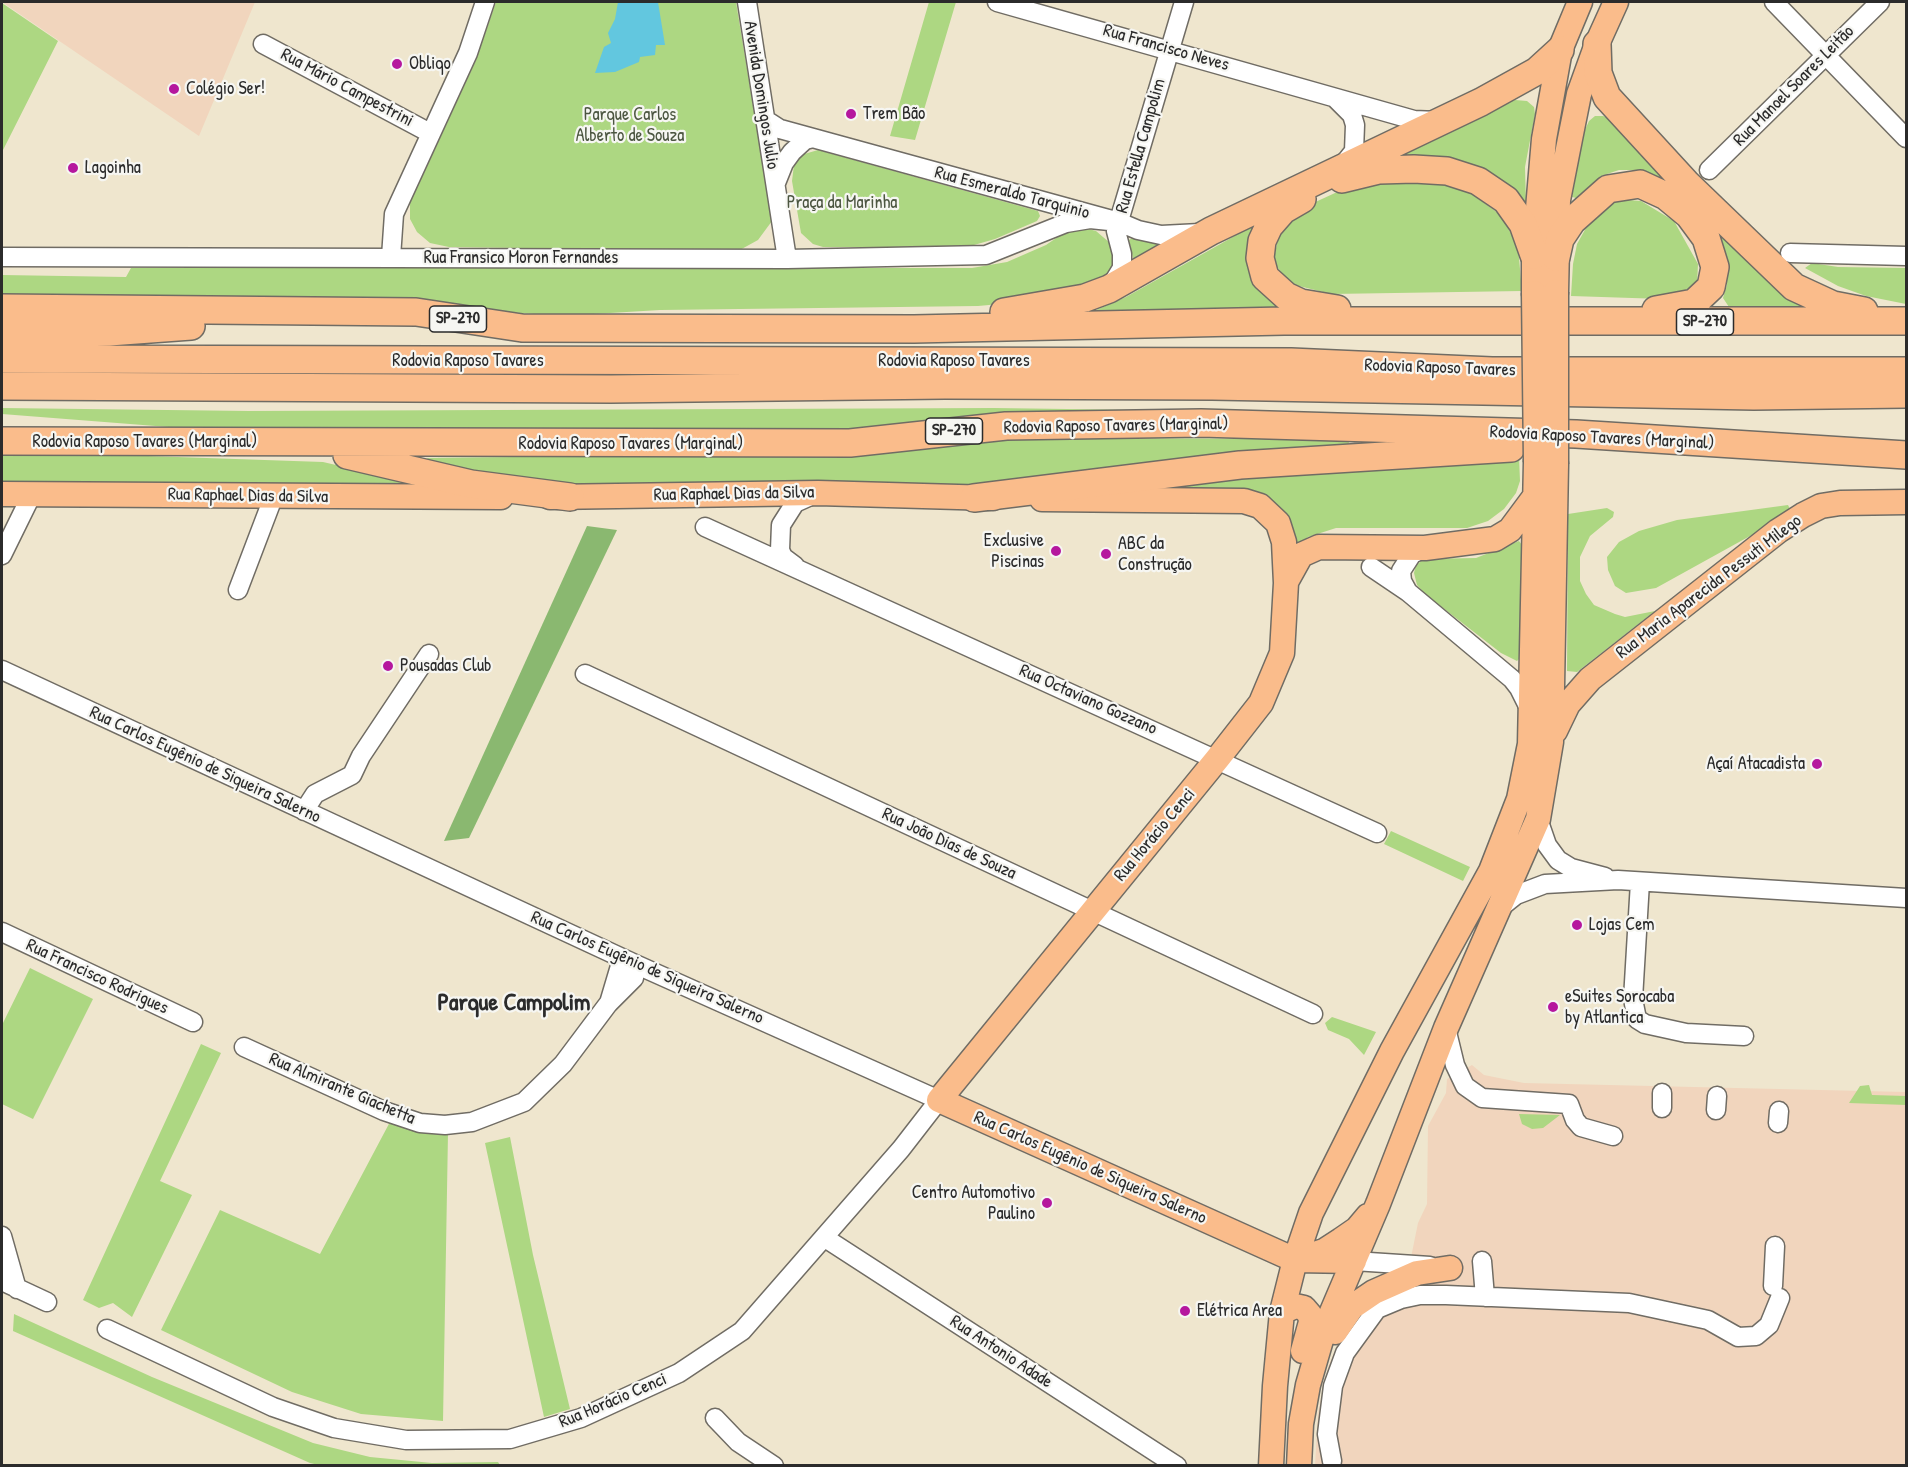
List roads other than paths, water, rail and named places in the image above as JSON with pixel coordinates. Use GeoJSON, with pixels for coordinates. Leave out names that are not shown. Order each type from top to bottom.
{"type":"FeatureCollection","features":[{"type":"Feature","properties":{"kind":"highway"},"geometry":{"type":"LineString","coordinates":[[1597,44],[1597,64],[1602,86],[1621,115],[1724,221],[1794,287],[1833,304],[1881,314],[1906,315]]}},
{"type":"Feature","properties":{"kind":"highway"},"geometry":{"type":"LineString","coordinates":[[1109,289],[1212,231],[1516,83],[1537,71],[1560,50]]}},
{"type":"Feature","properties":{"kind":"highway"},"geometry":{"type":"LineString","coordinates":[[1457,322],[1314,307],[1286,296],[1265,277],[1260,258],[1262,241],[1269,225],[1283,210],[1346,178],[1379,170],[1414,169],[1447,171],[1478,181],[1506,200],[1545,256],[1591,202],[1608,189],[1640,184],[1666,196],[1689,215],[1706,238],[1715,267],[1711,287],[1694,303],[1632,313],[1504,322]]}},
{"type":"Feature","properties":{"kind":"highway","name":"SP-270"},"geometry":{"type":"LineString","coordinates":[[742,327],[1017,311],[1085,298],[1109,289]]}},
{"type":"Feature","properties":{"kind":"highway","name":"SP-270"},"geometry":{"type":"LineString","coordinates":[[2,308],[416,312],[522,328],[914,329],[1272,322],[1906,321]]}},
{"type":"Feature","properties":{"kind":"highway"},"geometry":{"type":"LineString","coordinates":[[2,334],[109,332],[189,326],[299,311]]}},
{"type":"Feature","properties":{"kind":"highway","name":"Rodovia Raposo Tavares"},"geometry":{"type":"LineString","coordinates":[[2,359],[1279,362],[1492,371],[1906,371]]}},
{"type":"Feature","properties":{"kind":"highway","name":"Rodovia Raposo Tavares"},"geometry":{"type":"LineString","coordinates":[[2,386],[611,389],[1201,386],[1754,396],[1906,394]]}},
{"type":"Feature","properties":{"kind":"highway"},"geometry":{"type":"LineString","coordinates":[[1754,396],[1906,408]]}},
{"type":"Feature","properties":{"kind":"highway","name":"Rodovia Raposo Tavares (Marginal)"},"geometry":{"type":"LineString","coordinates":[[2,441],[850,443],[1006,426],[1201,423],[1395,427],[1906,455]]}},
{"type":"Feature","properties":{"kind":"highway"},"geometry":{"type":"LineString","coordinates":[[974,498],[1240,465],[1662,440]]}},
{"type":"Feature","properties":{"kind":"highway"},"geometry":{"type":"LineString","coordinates":[[254,443],[368,458],[471,484],[570,497]]}},
{"type":"Feature","properties":{"kind":"main road"},"geometry":{"type":"LineString","coordinates":[[1301,1424],[1323,1333],[1378,1204],[1446,1028],[1538,819],[1551,742],[1544,564],[1546,463],[1544,139],[1560,50],[1580,2]]}},
{"type":"Feature","properties":{"kind":"main road"},"geometry":{"type":"LineString","coordinates":[[1545,256],[1580,94],[1597,44],[1616,2]]}},
{"type":"Feature","properties":{"kind":"main road"},"geometry":{"type":"LineString","coordinates":[[1286,583],[1300,555],[1319,548],[1425,548],[1495,539],[1516,523],[1536,495],[1546,463]]}},
{"type":"Feature","properties":{"kind":"main road","name":"Rua Raphael Dias da Silva"},"geometry":{"type":"LineString","coordinates":[[2,494],[273,498],[818,493],[1253,502],[1269,512],[1282,531],[1286,583]]}},
{"type":"Feature","properties":{"kind":"main road"},"geometry":{"type":"LineString","coordinates":[[1271,1462],[1282,1312],[1295,1260],[1311,1213],[1392,1051],[1491,871],[1519,799],[1530,744],[1530,711],[1544,564],[1536,495]]}},
{"type":"Feature","properties":{"kind":"main road","name":"Rua Maria Aparecida Pessuti Milego"},"geometry":{"type":"LineString","coordinates":[[1551,742],[1568,704],[1590,679],[1778,531],[1821,506],[1840,503],[1906,502]]}},
{"type":"Feature","properties":{"kind":"main road","name":"Rua Horácio Cenci"},"geometry":{"type":"LineString","coordinates":[[939,1100],[1261,703],[1282,653],[1286,583]]}},
{"type":"Feature","properties":{"kind":"main road","name":"Rua Horácio Cenci"},"geometry":{"type":"LineString","coordinates":[[968,1063],[961,1091],[966,1104],[977,1117]]}},
{"type":"Feature","properties":{"kind":"main road","name":"Rua Carlos Eugênio de Siqueira Salerno"},"geometry":{"type":"LineString","coordinates":[[939,1100],[1295,1260]]}},
{"type":"Feature","properties":{"kind":"main road"},"geometry":{"type":"LineString","coordinates":[[1295,1260],[1324,1251],[1341,1240],[1357,1229],[1378,1204]]}},
{"type":"Feature","properties":{"kind":"main road"},"geometry":{"type":"LineString","coordinates":[[1295,1260],[1354,1261]]}},
{"type":"Feature","properties":{"kind":"main road"},"geometry":{"type":"LineString","coordinates":[[1314,1364],[1352,1307],[1394,1281],[1417,1273],[1450,1268]]}},
{"type":"Feature","properties":{"kind":"main road"},"geometry":{"type":"LineString","coordinates":[[1282,1312],[1295,1306],[1310,1315],[1311,1322],[1300,1361],[1299,1466]]}},
{"type":"Feature","properties":{"kind":"street"},"geometry":{"type":"LineString","coordinates":[[390,257],[394,214],[468,54],[485,2]]}},
{"type":"Feature","properties":{"kind":"street","name":"Avenida Domingos Julio"},"geometry":{"type":"LineString","coordinates":[[747,2],[787,259]]}},
{"type":"Feature","properties":{"kind":"street","name":"Rua Francisco Neves"},"geometry":{"type":"LineString","coordinates":[[997,2],[1170,49],[1414,120],[1440,121]]}},
{"type":"Feature","properties":{"kind":"street","name":"Rua Estella Campolim"},"geometry":{"type":"LineString","coordinates":[[1119,222],[1184,2]]}},
{"type":"Feature","properties":{"kind":"street"},"geometry":{"type":"LineString","coordinates":[[1773,2],[1826,53],[1906,138]]}},
{"type":"Feature","properties":{"kind":"street","name":"Rua Manoel Soares Leitão"},"geometry":{"type":"LineString","coordinates":[[1709,170],[1880,2]]}},
{"type":"Feature","properties":{"kind":"street","name":"Rua Mário Campestrini"},"geometry":{"type":"LineString","coordinates":[[263,44],[430,133]]}},
{"type":"Feature","properties":{"kind":"street"},"geometry":{"type":"LineString","coordinates":[[1333,97],[1352,115],[1355,125],[1354,151],[1342,166]]}},
{"type":"Feature","properties":{"kind":"street","name":"Rua Esmeraldo Tarquinio"},"geometry":{"type":"LineString","coordinates":[[766,120],[780,129],[1119,222],[1161,236],[1192,235],[1212,231]]}},
{"type":"Feature","properties":{"kind":"street"},"geometry":{"type":"LineString","coordinates":[[775,185],[778,174],[792,152],[805,140],[813,138]]}},
{"type":"Feature","properties":{"kind":"street","name":"Rua Fransico Moron Fernandes"},"geometry":{"type":"LineString","coordinates":[[1037,235],[1056,218],[1056,212],[1047,204]]}},
{"type":"Feature","properties":{"kind":"street","name":"Rua Fransico Moron Fernandes"},"geometry":{"type":"LineString","coordinates":[[2,257],[787,259],[986,255],[1078,220],[1119,222]]}},
{"type":"Feature","properties":{"kind":"street"},"geometry":{"type":"LineString","coordinates":[[1109,289],[1122,268],[1122,254],[1116,231],[1119,222]]}},
{"type":"Feature","properties":{"kind":"street"},"geometry":{"type":"LineString","coordinates":[[1790,253],[1906,256]]}},
{"type":"Feature","properties":{"kind":"street","name":"Rua Octaviano Gozzano"},"geometry":{"type":"LineString","coordinates":[[799,568],[783,557],[779,537],[781,525],[795,503],[818,493]]}},
{"type":"Feature","properties":{"kind":"street"},"geometry":{"type":"LineString","coordinates":[[2,555],[32,494]]}},
{"type":"Feature","properties":{"kind":"street"},"geometry":{"type":"LineString","coordinates":[[238,590],[273,498]]}},
{"type":"Feature","properties":{"kind":"street","name":"Rua Octaviano Gozzano"},"geometry":{"type":"LineString","coordinates":[[705,527],[1218,758],[1377,833]]}},
{"type":"Feature","properties":{"kind":"street"},"geometry":{"type":"LineString","coordinates":[[1395,574],[1412,554],[1425,548]]}},
{"type":"Feature","properties":{"kind":"street"},"geometry":{"type":"LineString","coordinates":[[1371,567],[1395,574],[1408,592],[1520,688],[1530,711]]}},
{"type":"Feature","properties":{"kind":"street"},"geometry":{"type":"LineString","coordinates":[[304,811],[315,794],[352,775],[361,756],[429,654]]}},
{"type":"Feature","properties":{"kind":"street","name":"Rua Carlos Eugênio de Siqueira Salerno"},"geometry":{"type":"LineString","coordinates":[[2,670],[632,962],[939,1100]]}},
{"type":"Feature","properties":{"kind":"street","name":"Rua João Dias de Souza"},"geometry":{"type":"LineString","coordinates":[[585,674],[1313,1014]]}},
{"type":"Feature","properties":{"kind":"street"},"geometry":{"type":"LineString","coordinates":[[1538,819],[1547,845],[1558,860],[1571,868],[1618,880]]}},
{"type":"Feature","properties":{"kind":"street"},"geometry":{"type":"LineString","coordinates":[[1501,907],[1516,895],[1545,884],[1618,880],[1906,898]]}},
{"type":"Feature","properties":{"kind":"street"},"geometry":{"type":"LineString","coordinates":[[1640,882],[1634,999],[1637,1019],[1657,1028],[1686,1033],[1744,1036]]}},
{"type":"Feature","properties":{"kind":"street","name":"Rua Francisco Rodrigues"},"geometry":{"type":"LineString","coordinates":[[2,932],[193,1022]]}},
{"type":"Feature","properties":{"kind":"street","name":"Rua Almirante Giachetta"},"geometry":{"type":"LineString","coordinates":[[244,1047],[384,1111],[420,1123],[445,1125],[472,1122],[524,1102],[563,1064],[608,1005],[634,978],[632,962]]}},
{"type":"Feature","properties":{"kind":"street"},"geometry":{"type":"LineString","coordinates":[[1446,1028],[1455,1065],[1465,1086],[1482,1098],[1569,1104],[1575,1120],[1581,1127],[1614,1136]]}},
{"type":"Feature","properties":{"kind":"street","name":"Rua Horácio Cenci"},"geometry":{"type":"LineString","coordinates":[[107,1329],[273,1407],[334,1428],[406,1440],[510,1439],[581,1418],[679,1373],[742,1331],[825,1238],[939,1100]]}},
{"type":"Feature","properties":{"kind":"street"},"geometry":{"type":"LineString","coordinates":[[2,1236],[9,1285],[47,1302]]}},
{"type":"Feature","properties":{"kind":"street","name":"Rua Antonio Adade"},"geometry":{"type":"LineString","coordinates":[[825,1238],[1177,1466]]}},
{"type":"Feature","properties":{"kind":"street"},"geometry":{"type":"LineString","coordinates":[[1332,1461],[1327,1434],[1333,1386],[1344,1353],[1377,1309],[1401,1299],[1420,1295],[1639,1305],[1708,1320],[1738,1337],[1756,1336],[1769,1325],[1776,1292],[1775,1246]]}},
{"type":"Feature","properties":{"kind":"street"},"geometry":{"type":"LineString","coordinates":[[1354,1261],[1450,1268]]}},
{"type":"Feature","properties":{"kind":"street"},"geometry":{"type":"LineString","coordinates":[[1482,1261],[1485,1297]]}},
{"type":"Feature","properties":{"kind":"street"},"geometry":{"type":"LineString","coordinates":[[715,1418],[738,1442],[774,1466]]}},
{"type":"Feature","properties":{"kind":"water"},"geometry":{"type":"Polygon","coordinates":[[[618,2],[658,2],[665,45],[656,45],[655,55],[640,57],[639,62],[615,72],[595,73],[604,47],[611,43],[608,33],[615,19],[618,2]]]}},
{"type":"Feature","properties":{"kind":"place","name":"Obliqo"},"geometry":{"type":"Point","coordinates":[397,64]}},
{"type":"Feature","properties":{"kind":"place","name":"Colégio Ser!"},"geometry":{"type":"Point","coordinates":[174,89]}},
{"type":"Feature","properties":{"kind":"place","name":"Trem Bão"},"geometry":{"type":"Point","coordinates":[851,114]}},
{"type":"Feature","properties":{"kind":"place","name":"Lagoinha"},"geometry":{"type":"Point","coordinates":[73,168]}},
{"type":"Feature","properties":{"kind":"place","name":"Exclusive Piscinas"},"geometry":{"type":"Point","coordinates":[1056,551]}},
{"type":"Feature","properties":{"kind":"place","name":"ABC da Construção"},"geometry":{"type":"Point","coordinates":[1106,554]}},
{"type":"Feature","properties":{"kind":"place","name":"Pousadas Club"},"geometry":{"type":"Point","coordinates":[388,666]}},
{"type":"Feature","properties":{"kind":"place","name":"Açaí Atacadista"},"geometry":{"type":"Point","coordinates":[1817,764]}},
{"type":"Feature","properties":{"kind":"place","name":"Lojas Cem"},"geometry":{"type":"Point","coordinates":[1577,925]}},
{"type":"Feature","properties":{"kind":"place","name":"eSuites Sorocaba by Atlantica"},"geometry":{"type":"Point","coordinates":[1553,1007]}},
{"type":"Feature","properties":{"kind":"place","name":"Centro Automotivo Paulino"},"geometry":{"type":"Point","coordinates":[1047,1203]}},
{"type":"Feature","properties":{"kind":"place","name":"Elétrica Area"},"geometry":{"type":"Point","coordinates":[1185,1311]}},
{"type":"Feature","properties":{"kind":"district","name":"Parque Campolim"},"geometry":{"type":"Point","coordinates":[514,1004]}},
{"type":"Feature","properties":{"kind":"park label","name":"Parque Carlos Alberto de Souza"},"geometry":{"type":"Point","coordinates":[630,125]}},
{"type":"Feature","properties":{"kind":"park label","name":"Praça da Marinha"},"geometry":{"type":"Point","coordinates":[842,203]}}]}
